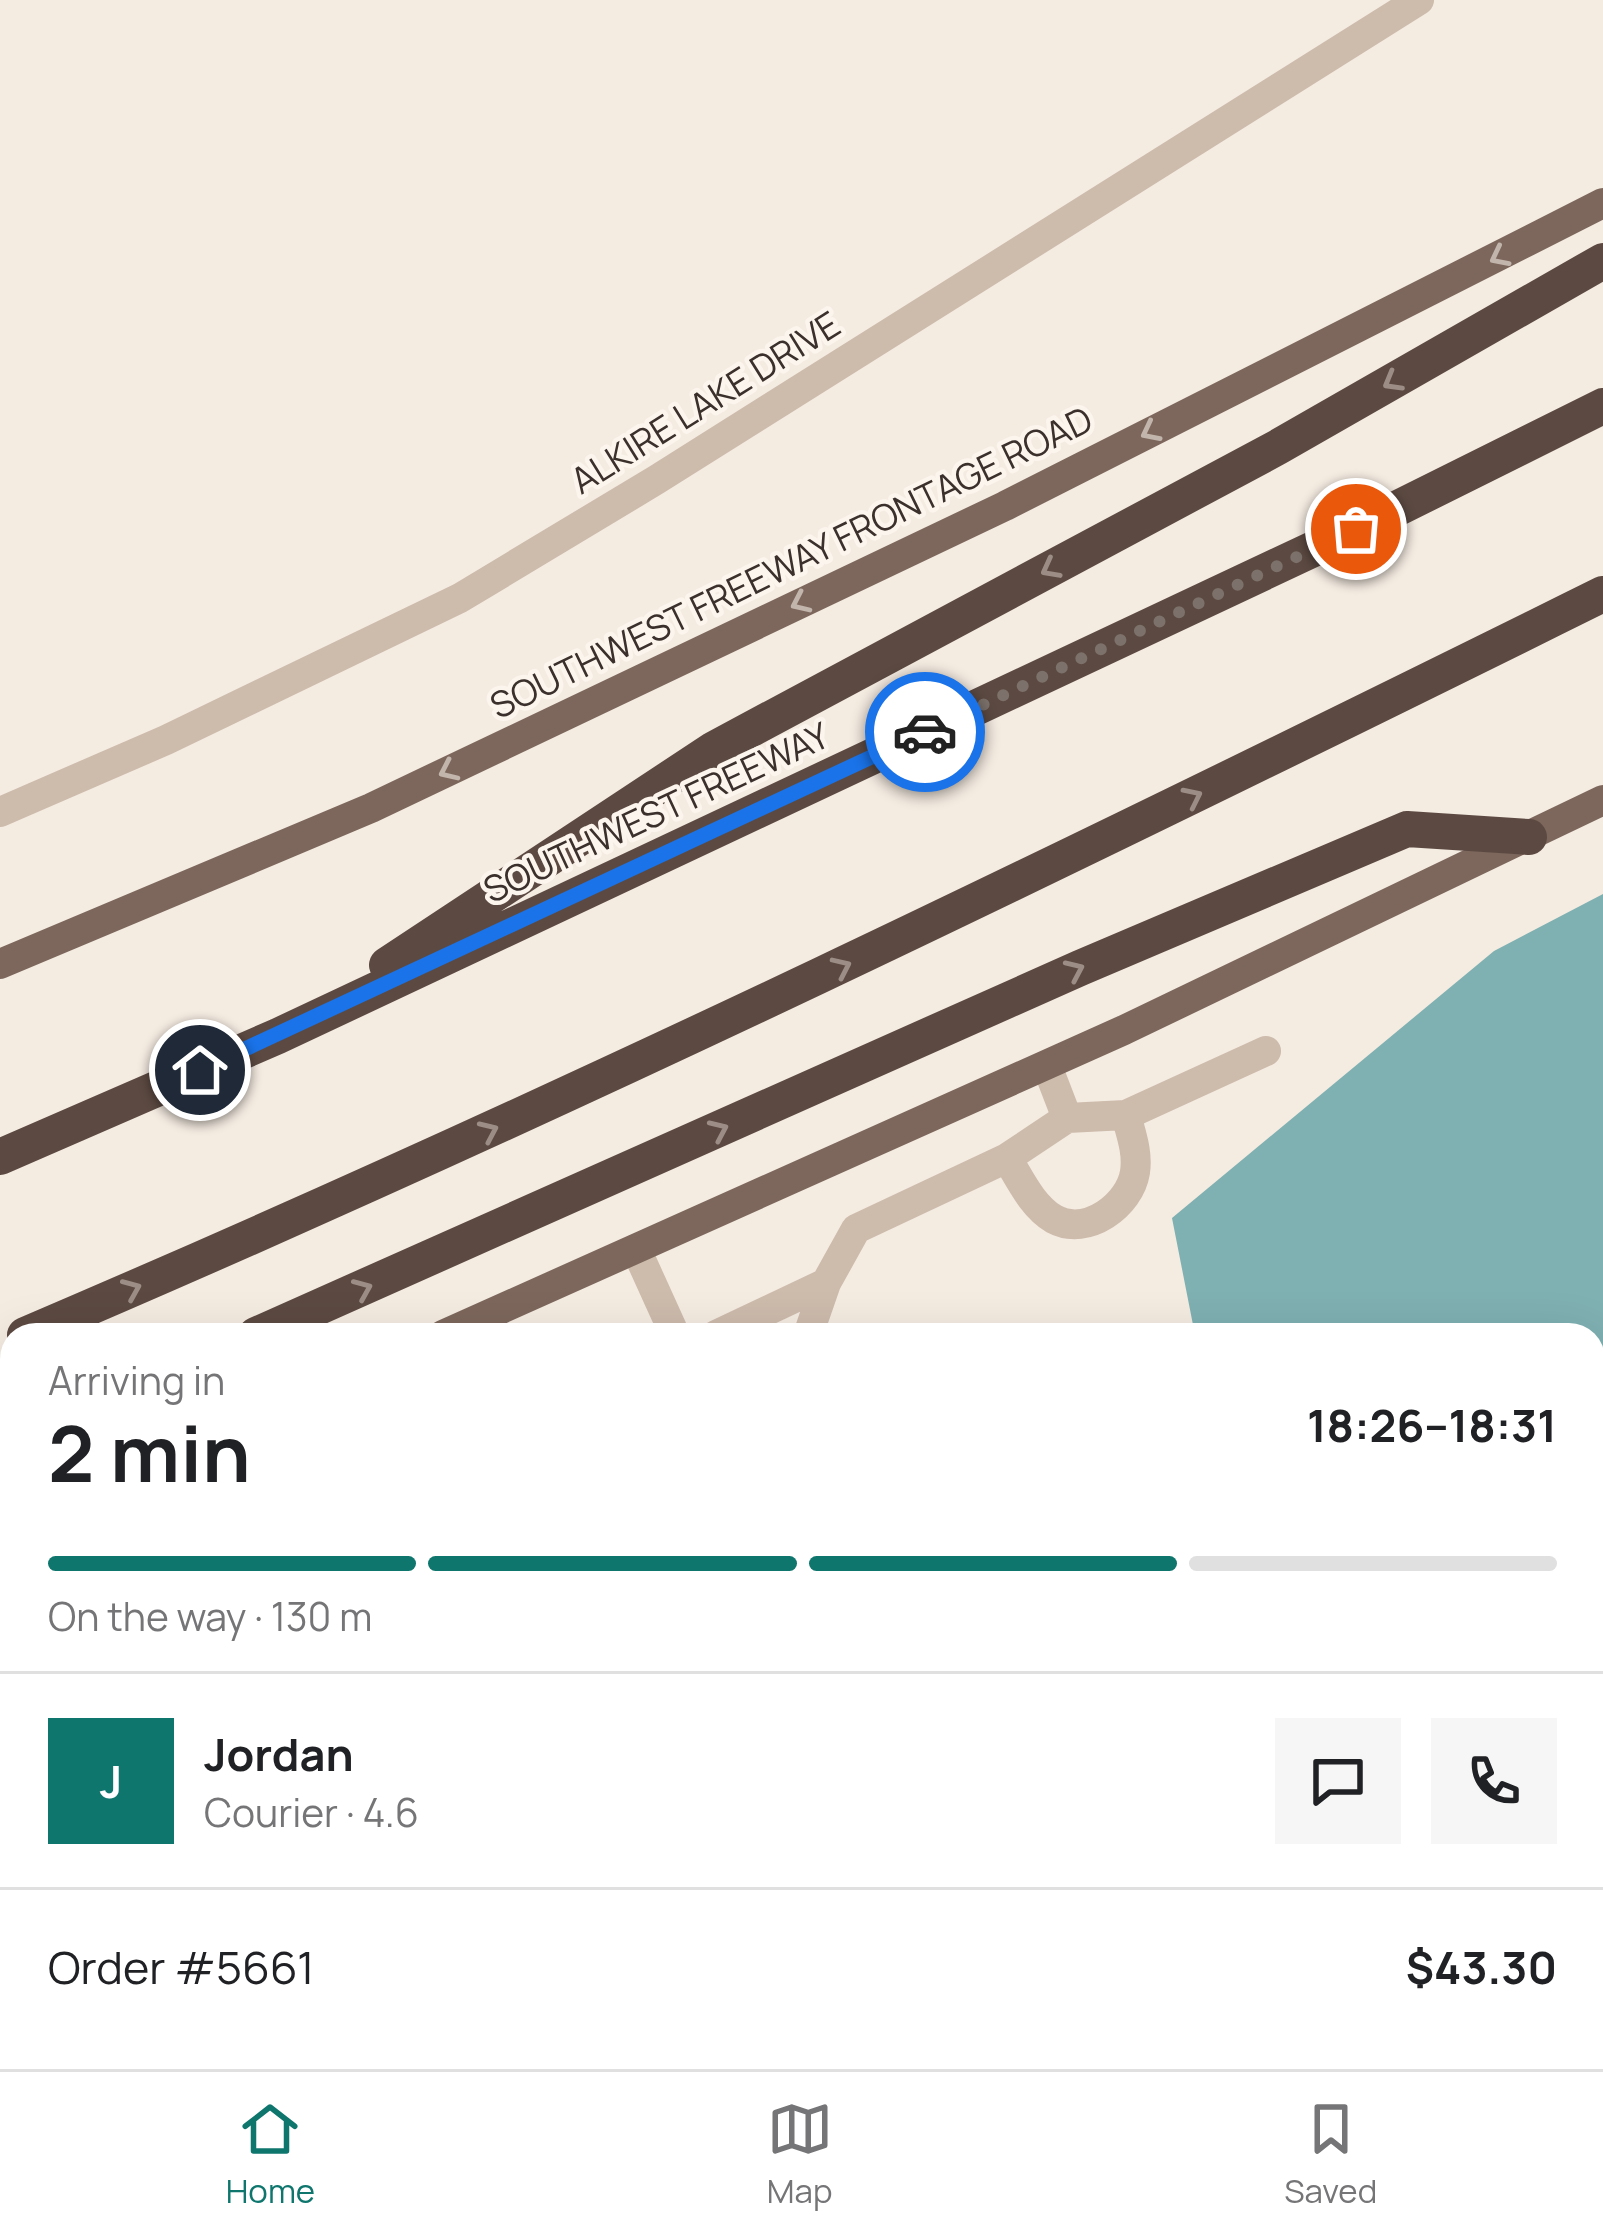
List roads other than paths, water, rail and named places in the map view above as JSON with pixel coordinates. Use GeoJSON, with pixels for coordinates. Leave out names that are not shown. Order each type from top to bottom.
{"type":"FeatureCollection","features":[{"type":"Feature","properties":{"kind":"highway"},"geometry":{"type":"LineString","coordinates":[[278,1036],[714,749],[1278,447],[1603,261]]}},
{"type":"Feature","properties":{"kind":"highway","name":"SOUTHWEST FREEWAY"},"geometry":{"type":"LineString","coordinates":[[0,1157],[278,1036],[1356,529],[1603,406]]}},
{"type":"Feature","properties":{"kind":"highway"},"geometry":{"type":"LineString","coordinates":[[53,1323],[438,1155],[794,990],[1603,593]]}},
{"type":"Feature","properties":{"kind":"highway"},"geometry":{"type":"LineString","coordinates":[[283,1323],[1080,968],[1407,829],[1529,836]]}},
{"type":"Feature","properties":{"kind":"main road","name":"SOUTHWEST FREEWAY FRONTAGE ROAD"},"geometry":{"type":"LineString","coordinates":[[0,964],[392,798],[1005,506],[1603,203]]}},
{"type":"Feature","properties":{"kind":"main road"},"geometry":{"type":"LineString","coordinates":[[470,1323],[1047,1066],[1603,800]]}},
{"type":"Feature","properties":{"kind":"street","name":"ALKIRE LAKE DRIVE"},"geometry":{"type":"LineString","coordinates":[[0,812],[166,740],[460,598],[1419,0]]}},
{"type":"Feature","properties":{"kind":"street"},"geometry":{"type":"LineString","coordinates":[[812,1323],[826,1283],[856,1229],[1007,1158],[1067,1118],[1126,1115],[1266,1052]]}},
{"type":"Feature","properties":{"kind":"street"},"geometry":{"type":"LineString","coordinates":[[1047,1066],[1067,1118]]}},
{"type":"Feature","properties":{"kind":"street"},"geometry":{"type":"LineString","coordinates":[[1007,1158],[1030,1197],[1054,1219],[1073,1224],[1093,1220],[1109,1214],[1134,1178],[1136,1151],[1126,1115]]}},
{"type":"Feature","properties":{"kind":"street"},"geometry":{"type":"LineString","coordinates":[[636,1249],[670,1323]]}},
{"type":"Feature","properties":{"kind":"street"},"geometry":{"type":"LineString","coordinates":[[741,1323],[826,1283]]}},
{"type":"Feature","properties":{"kind":"water"},"geometry":{"type":"Polygon","coordinates":[[[1603,894],[1603,1323],[1193,1323],[1172,1218],[1494,951],[1603,894]]]}}]}
